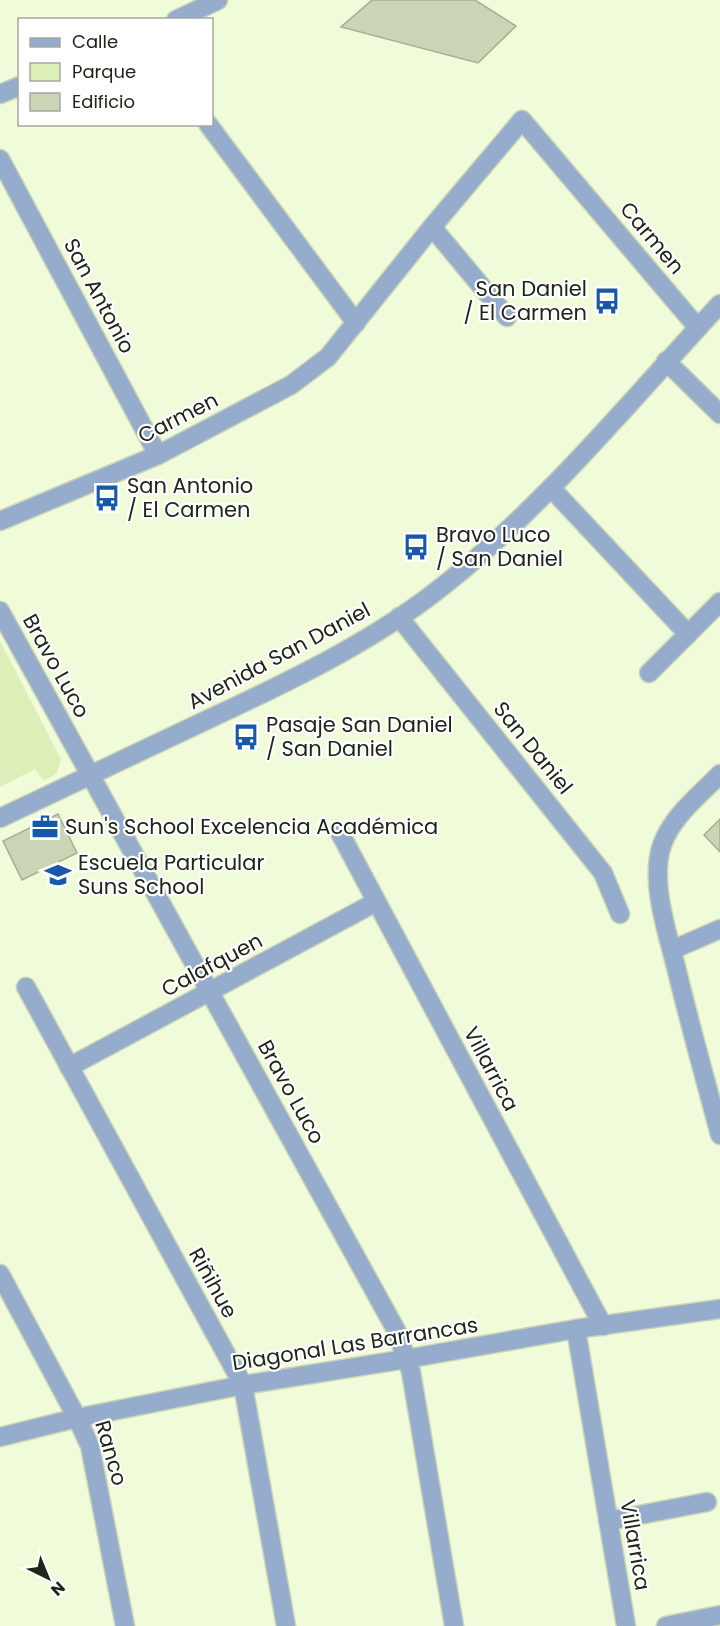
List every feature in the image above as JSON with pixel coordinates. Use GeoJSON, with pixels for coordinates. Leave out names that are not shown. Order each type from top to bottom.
{"type":"FeatureCollection","features":[{"type":"Feature","properties":{"kind":"street"},"geometry":{"type":"LineString","coordinates":[[180,18],[218,0]]}},
{"type":"Feature","properties":{"kind":"street"},"geometry":{"type":"LineString","coordinates":[[0,94],[18,87]]}},
{"type":"Feature","properties":{"kind":"street","name":"Carmen"},"geometry":{"type":"LineString","coordinates":[[0,521],[158,455],[291,386],[328,357],[432,227],[522,120],[698,328]]}},
{"type":"Feature","properties":{"kind":"street"},"geometry":{"type":"LineString","coordinates":[[209,126],[356,323]]}},
{"type":"Feature","properties":{"kind":"street","name":"San Antonio"},"geometry":{"type":"LineString","coordinates":[[0,159],[158,455]]}},
{"type":"Feature","properties":{"kind":"street"},"geometry":{"type":"LineString","coordinates":[[432,227],[507,317]]}},
{"type":"Feature","properties":{"kind":"street","name":"Avenida San Daniel"},"geometry":{"type":"LineString","coordinates":[[0,818],[293,679],[425,600],[474,561],[551,488],[720,304]]}},
{"type":"Feature","properties":{"kind":"street"},"geometry":{"type":"LineString","coordinates":[[666,361],[720,414]]}},
{"type":"Feature","properties":{"kind":"street"},"geometry":{"type":"LineString","coordinates":[[551,488],[688,634]]}},
{"type":"Feature","properties":{"kind":"street"},"geometry":{"type":"LineString","coordinates":[[649,673],[720,602]]}},
{"type":"Feature","properties":{"kind":"street","name":"Bravo Luco"},"geometry":{"type":"LineString","coordinates":[[0,611],[391,1320],[411,1372],[454,1626]]}},
{"type":"Feature","properties":{"kind":"street","name":"San Daniel"},"geometry":{"type":"LineString","coordinates":[[399,617],[603,873],[620,914]]}},
{"type":"Feature","properties":{"kind":"street"},"geometry":{"type":"LineString","coordinates":[[720,774],[674,822],[662,845],[658,861],[660,894],[672,950],[720,1135]]}},
{"type":"Feature","properties":{"kind":"street","name":"Villarrica"},"geometry":{"type":"LineString","coordinates":[[340,833],[603,1326]]}},
{"type":"Feature","properties":{"kind":"street","name":"Calafquen"},"geometry":{"type":"LineString","coordinates":[[69,1067],[376,902]]}},
{"type":"Feature","properties":{"kind":"street"},"geometry":{"type":"LineString","coordinates":[[672,950],[720,929]]}},
{"type":"Feature","properties":{"kind":"street","name":"Riñihue"},"geometry":{"type":"LineString","coordinates":[[26,987],[243,1385],[286,1626]]}},
{"type":"Feature","properties":{"kind":"street","name":"Ranco"},"geometry":{"type":"LineString","coordinates":[[0,1274],[77,1418],[93,1457],[125,1626]]}},
{"type":"Feature","properties":{"kind":"street","name":"Diagonal Las Barrancas"},"geometry":{"type":"LineString","coordinates":[[0,1437],[77,1418],[243,1385],[576,1329],[720,1309]]}},
{"type":"Feature","properties":{"kind":"street","name":"Villarrica"},"geometry":{"type":"LineString","coordinates":[[576,1329],[626,1626]]}},
{"type":"Feature","properties":{"kind":"street"},"geometry":{"type":"LineString","coordinates":[[608,1521],[707,1502]]}},
{"type":"Feature","properties":{"kind":"street"},"geometry":{"type":"LineString","coordinates":[[666,1626],[720,1615]]}},
{"type":"Feature","properties":{"kind":"green space"},"geometry":{"type":"Polygon","coordinates":[[[0,641],[61,759],[57,773],[44,781],[35,769],[0,787],[0,641]]]}},
{"type":"Feature","properties":{"kind":"building"},"geometry":{"type":"Polygon","coordinates":[[[372,0],[475,0],[516,26],[478,63],[341,27],[372,0]]]}},
{"type":"Feature","properties":{"kind":"building"},"geometry":{"type":"Polygon","coordinates":[[[58,814],[77,853],[22,880],[3,841],[58,814]]]}},
{"type":"Feature","properties":{"kind":"building"},"geometry":{"type":"Polygon","coordinates":[[[720,819],[720,852],[704,835],[720,819]]]}},
{"type":"Feature","properties":{"kind":"place","name":"San Daniel / El Carmen"},"geometry":{"type":"Point","coordinates":[607,301]}},
{"type":"Feature","properties":{"kind":"place","name":"San Antonio / El Carmen"},"geometry":{"type":"Point","coordinates":[107,498]}},
{"type":"Feature","properties":{"kind":"place","name":"Bravo Luco / San Daniel"},"geometry":{"type":"Point","coordinates":[416,547]}},
{"type":"Feature","properties":{"kind":"place","name":"Pasaje San Daniel / San Daniel"},"geometry":{"type":"Point","coordinates":[246,737]}},
{"type":"Feature","properties":{"kind":"place","name":"Sun's School Excelencia Académica"},"geometry":{"type":"Point","coordinates":[45,827]}},
{"type":"Feature","properties":{"kind":"place","name":"Escuela Particular Suns School"},"geometry":{"type":"Point","coordinates":[58,875]}}]}
